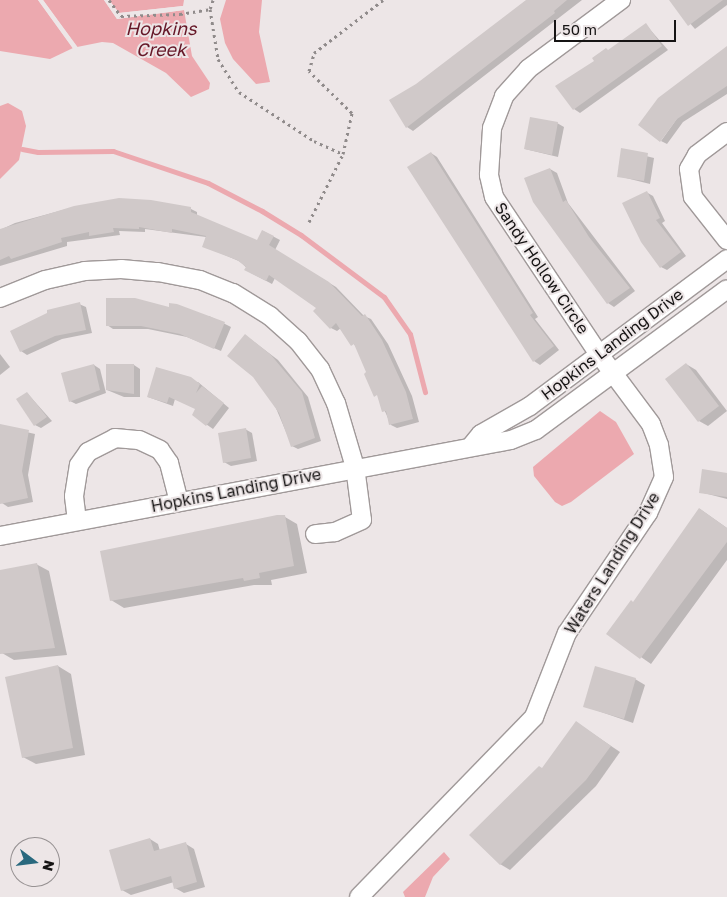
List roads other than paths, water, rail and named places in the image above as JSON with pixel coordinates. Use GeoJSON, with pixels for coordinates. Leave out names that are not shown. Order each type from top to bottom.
{"type":"FeatureCollection","features":[{"type":"Feature","properties":{"kind":"street","name":"Sandy Hollow Circle"},"geometry":{"type":"LineString","coordinates":[[598,353],[494,197],[489,175],[489,150],[492,128],[504,96],[528,69],[621,0]]}},
{"type":"Feature","properties":{"kind":"street"},"geometry":{"type":"LineString","coordinates":[[727,132],[697,155],[689,170],[693,196],[727,240]]}},
{"type":"Feature","properties":{"kind":"street","name":"Hopkins Landing Drive"},"geometry":{"type":"LineString","coordinates":[[472,445],[481,434],[530,406],[598,353],[727,259]]}},
{"type":"Feature","properties":{"kind":"street"},"geometry":{"type":"LineString","coordinates":[[0,298],[44,280],[86,271],[121,269],[200,280],[233,294],[270,316],[298,341],[320,369],[336,403],[355,467],[362,520],[334,532],[315,534]]}},
{"type":"Feature","properties":{"kind":"street","name":"Hopkins Landing Drive"},"geometry":{"type":"LineString","coordinates":[[0,536],[472,445],[488,447],[536,430],[727,290]]}},
{"type":"Feature","properties":{"kind":"street","name":"Waters Landing Drive"},"geometry":{"type":"LineString","coordinates":[[359,897],[534,717],[567,632],[658,496],[664,477],[659,445],[651,424],[598,353]]}},
{"type":"Feature","properties":{"kind":"street"},"geometry":{"type":"LineString","coordinates":[[78,521],[74,496],[80,465],[88,452],[115,438],[139,440],[160,450],[169,463],[179,502]]}},
{"type":"Feature","properties":{"kind":"water"},"geometry":{"type":"Polygon","coordinates":[[[0,0],[38,0],[73,48],[50,59],[0,51],[0,0]]]}},
{"type":"Feature","properties":{"kind":"water","name":"Hopkins Creek"},"geometry":{"type":"Polygon","coordinates":[[[43,0],[104,0],[117,19],[184,10],[192,56],[210,83],[209,89],[191,97],[166,73],[113,43],[102,42],[77,47],[43,0]]]}},
{"type":"Feature","properties":{"kind":"water","name":"Hopkins Creek"},"geometry":{"type":"Polygon","coordinates":[[[109,0],[184,0],[183,6],[119,13],[109,0]]]}},
{"type":"Feature","properties":{"kind":"water"},"geometry":{"type":"Polygon","coordinates":[[[226,0],[262,0],[259,32],[270,82],[256,84],[233,59],[225,43],[220,19],[226,0]]]}},
{"type":"Feature","properties":{"kind":"water"},"geometry":{"type":"Polygon","coordinates":[[[8,103],[22,111],[26,126],[19,160],[0,179],[0,106],[8,103]]]}},
{"type":"Feature","properties":{"kind":"water"},"geometry":{"type":"Polygon","coordinates":[[[600,411],[616,422],[634,454],[571,502],[562,506],[555,502],[534,476],[533,467],[600,411]]]}},
{"type":"Feature","properties":{"kind":"water"},"geometry":{"type":"Polygon","coordinates":[[[444,852],[450,859],[433,877],[425,897],[405,897],[403,892],[444,852]]]}},
{"type":"Feature","properties":{"kind":"waterway"},"geometry":{"type":"LineString","coordinates":[[22,149],[38,152],[113,151],[208,183],[262,211],[301,235],[384,297],[410,334],[425,392]]}}]}
